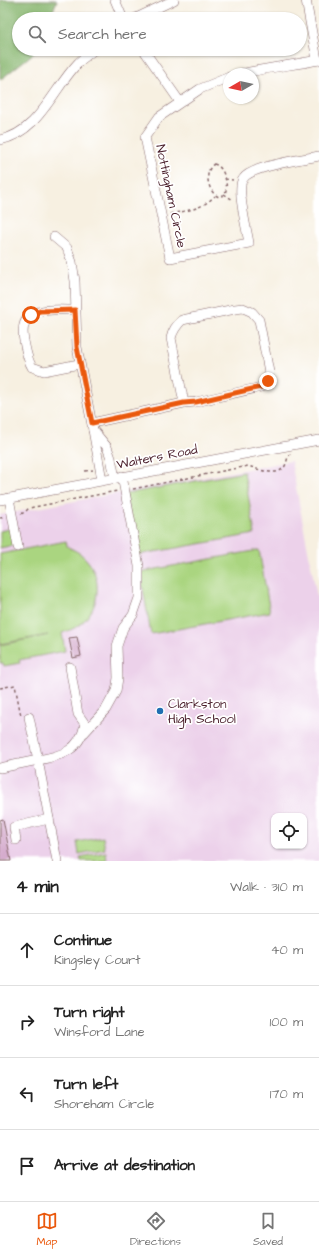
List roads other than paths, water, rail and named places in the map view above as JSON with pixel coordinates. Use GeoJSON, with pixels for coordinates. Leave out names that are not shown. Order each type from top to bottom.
{"type":"FeatureCollection","features":[{"type":"Feature","properties":{"kind":"street"},"geometry":{"type":"LineString","coordinates":[[115,0],[120,12]]}},
{"type":"Feature","properties":{"kind":"street"},"geometry":{"type":"LineString","coordinates":[[149,12],[174,0]]}},
{"type":"Feature","properties":{"kind":"street"},"geometry":{"type":"LineString","coordinates":[[259,69],[285,67],[318,60],[306,0]]}},
{"type":"Feature","properties":{"kind":"street"},"geometry":{"type":"LineString","coordinates":[[0,140],[25,129],[45,108],[78,64],[87,56]]}},
{"type":"Feature","properties":{"kind":"street"},"geometry":{"type":"LineString","coordinates":[[148,56],[180,102]]}},
{"type":"Feature","properties":{"kind":"street","name":"Nottingham Circle"},"geometry":{"type":"LineString","coordinates":[[223,79],[200,89],[180,102],[160,117],[145,137],[170,258],[250,243],[240,190],[242,179],[250,172],[262,168],[319,156]]}},
{"type":"Feature","properties":{"kind":"street"},"geometry":{"type":"LineString","coordinates":[[54,237],[67,248],[72,262],[75,281],[75,310],[79,364],[102,480]]}},
{"type":"Feature","properties":{"kind":"street"},"geometry":{"type":"LineString","coordinates":[[92,427],[184,403],[196,402],[261,387],[268,381],[269,372],[259,320],[252,312],[243,308],[235,309],[182,320],[176,325],[171,338],[184,403]]}},
{"type":"Feature","properties":{"kind":"street"},"geometry":{"type":"LineString","coordinates":[[75,310],[40,311],[31,315],[25,321],[22,330],[28,360],[32,367],[44,371],[79,364]]}},
{"type":"Feature","properties":{"kind":"street"},"geometry":{"type":"LineString","coordinates":[[0,768],[58,756],[65,753],[106,709],[116,691],[118,678],[117,646],[123,628],[133,614],[139,598],[139,566],[126,490],[107,447],[92,427]]}},
{"type":"Feature","properties":{"kind":"street","name":"Walters Road"},"geometry":{"type":"LineString","coordinates":[[0,500],[319,440]]}},
{"type":"Feature","properties":{"kind":"street"},"geometry":{"type":"LineString","coordinates":[[10,498],[18,547]]}},
{"type":"Feature","properties":{"kind":"street"},"geometry":{"type":"LineString","coordinates":[[70,666],[78,714],[86,724],[84,733]]}},
{"type":"Feature","properties":{"kind":"street"},"geometry":{"type":"LineString","coordinates":[[29,717],[57,861]]}},
{"type":"Feature","properties":{"kind":"street"},"geometry":{"type":"LineString","coordinates":[[16,840],[14,827],[49,819]]}},
{"type":"Feature","properties":{"kind":"place","name":"Clarkston High School"},"geometry":{"type":"Point","coordinates":[160,711]}}]}
